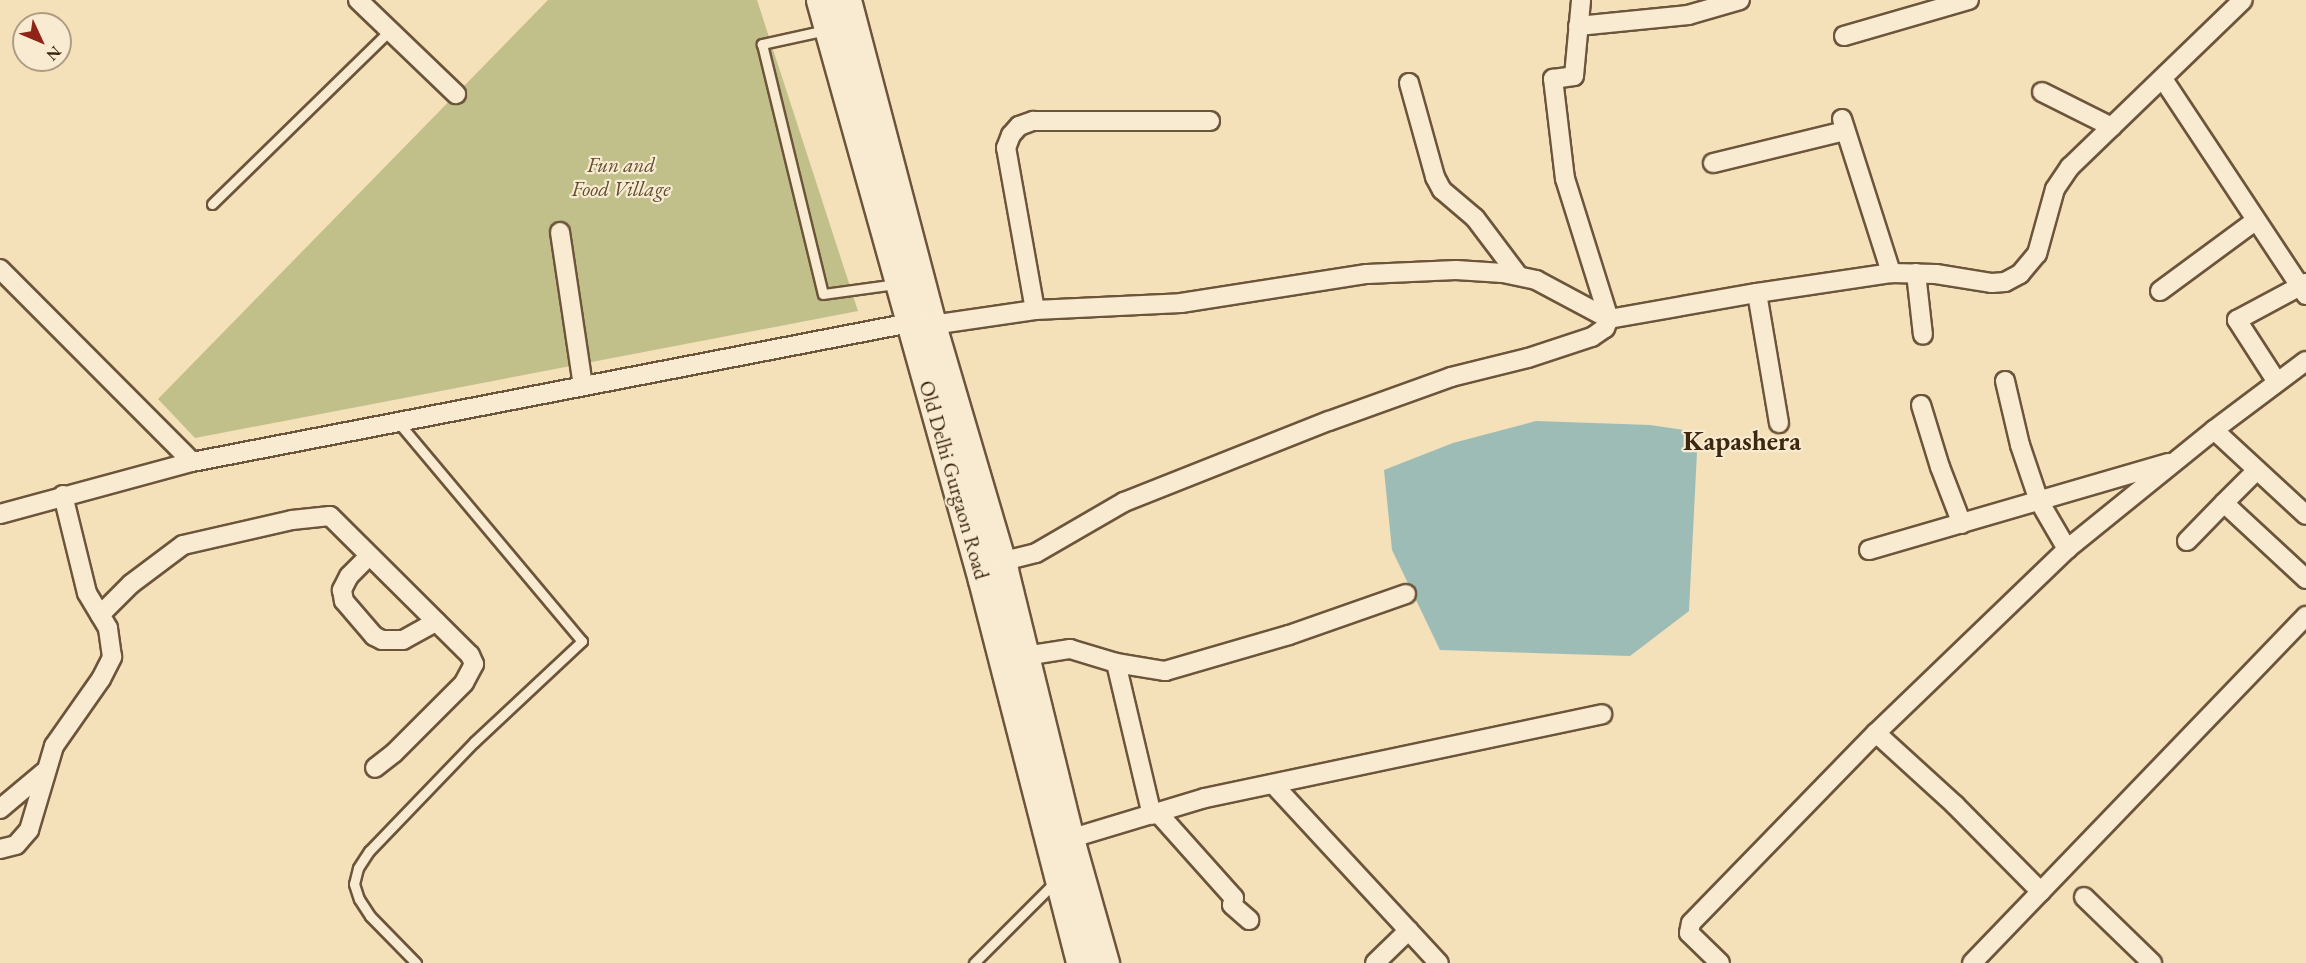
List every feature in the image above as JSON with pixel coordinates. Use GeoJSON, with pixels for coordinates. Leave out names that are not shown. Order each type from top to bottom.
{"type":"FeatureCollection","features":[{"type":"Feature","properties":{"kind":"main road","name":"Old Delhi Gurgaon Road"},"geometry":{"type":"LineString","coordinates":[[820,0],[899,283],[921,324]]}},
{"type":"Feature","properties":{"kind":"main road","name":"Old Delhi Gurgaon Road"},"geometry":{"type":"LineString","coordinates":[[848,0],[921,324],[990,565],[1060,842],[1105,963]]}},
{"type":"Feature","properties":{"kind":"main road","name":"Old Delhi Gurgaon Road"},"geometry":{"type":"LineString","coordinates":[[990,565],[1025,656],[1060,842],[1058,879],[1080,963]]}},
{"type":"Feature","properties":{"kind":"street"},"geometry":{"type":"LineString","coordinates":[[358,0],[456,94]]}},
{"type":"Feature","properties":{"kind":"street"},"geometry":{"type":"LineString","coordinates":[[990,565],[1054,544],[1124,502],[1394,396],[1451,377],[1528,358],[1592,337],[1605,328],[1609,319],[1565,178],[1553,79],[1574,76],[1581,0]]}},
{"type":"Feature","properties":{"kind":"street"},"geometry":{"type":"LineString","coordinates":[[1578,26],[1688,15],[1740,0]]}},
{"type":"Feature","properties":{"kind":"street"},"geometry":{"type":"LineString","coordinates":[[1844,36],[1969,0]]}},
{"type":"Feature","properties":{"kind":"street"},"geometry":{"type":"LineString","coordinates":[[0,514],[63,495],[192,462],[397,420],[921,324],[1035,310],[1181,303],[1366,274],[1472,270],[1518,275],[1560,291],[1609,319],[1757,293],[1891,273],[1916,273],[1992,283],[2005,282],[2020,274],[2037,254],[2055,189],[2061,178],[2242,0]]}},
{"type":"Feature","properties":{"kind":"street"},"geometry":{"type":"LineString","coordinates":[[2163,79],[2254,221],[2304,289],[2270,301],[2237,320],[2277,382]]}},
{"type":"Feature","properties":{"kind":"street"},"geometry":{"type":"LineString","coordinates":[[1408,83],[1435,177],[1442,190],[1475,218],[1518,275]]}},
{"type":"Feature","properties":{"kind":"street"},"geometry":{"type":"LineString","coordinates":[[2042,92],[2112,127]]}},
{"type":"Feature","properties":{"kind":"street"},"geometry":{"type":"LineString","coordinates":[[1035,310],[1006,148],[1011,135],[1019,126],[1033,121],[1210,121]]}},
{"type":"Feature","properties":{"kind":"street"},"geometry":{"type":"LineString","coordinates":[[1713,163],[1843,125],[1891,273]]}},
{"type":"Feature","properties":{"kind":"street"},"geometry":{"type":"LineString","coordinates":[[2160,291],[2254,221]]}},
{"type":"Feature","properties":{"kind":"street"},"geometry":{"type":"LineString","coordinates":[[560,232],[583,385]]}},
{"type":"Feature","properties":{"kind":"street"},"geometry":{"type":"LineString","coordinates":[[0,269],[192,462]]}},
{"type":"Feature","properties":{"kind":"street"},"geometry":{"type":"LineString","coordinates":[[1916,273],[1923,335]]}},
{"type":"Feature","properties":{"kind":"street"},"geometry":{"type":"LineString","coordinates":[[1757,293],[1779,423]]}},
{"type":"Feature","properties":{"kind":"street"},"geometry":{"type":"LineString","coordinates":[[1720,963],[1689,933],[1691,923],[1876,733],[2067,549],[2214,429],[2306,361]]}},
{"type":"Feature","properties":{"kind":"street"},"geometry":{"type":"LineString","coordinates":[[2005,381],[2020,445],[2039,501],[2067,549]]}},
{"type":"Feature","properties":{"kind":"street"},"geometry":{"type":"LineString","coordinates":[[1921,405],[1940,467],[1962,524]]}},
{"type":"Feature","properties":{"kind":"street"},"geometry":{"type":"LineString","coordinates":[[2214,429],[2306,514]]}},
{"type":"Feature","properties":{"kind":"street"},"geometry":{"type":"LineString","coordinates":[[1869,550],[2177,461]]}},
{"type":"Feature","properties":{"kind":"street"},"geometry":{"type":"LineString","coordinates":[[2187,541],[2257,470]]}},
{"type":"Feature","properties":{"kind":"street"},"geometry":{"type":"LineString","coordinates":[[0,849],[16,845],[29,830],[44,772],[54,746],[110,666],[111,638],[87,593],[63,495]]}},
{"type":"Feature","properties":{"kind":"street"},"geometry":{"type":"LineString","coordinates":[[2224,503],[2306,579]]}},
{"type":"Feature","properties":{"kind":"street"},"geometry":{"type":"LineString","coordinates":[[100,615],[130,584],[183,545],[324,515],[339,522],[369,556],[470,655],[474,664],[471,673],[448,700],[394,753],[375,768]]}},
{"type":"Feature","properties":{"kind":"street"},"geometry":{"type":"LineString","coordinates":[[369,556],[349,576],[342,590],[344,601],[374,636],[382,640],[403,640],[436,622]]}},
{"type":"Feature","properties":{"kind":"street"},"geometry":{"type":"LineString","coordinates":[[1025,656],[1070,649],[1116,663],[1165,671],[1289,635],[1406,594]]}},
{"type":"Feature","properties":{"kind":"street"},"geometry":{"type":"LineString","coordinates":[[1972,963],[2306,616]]}},
{"type":"Feature","properties":{"kind":"street"},"geometry":{"type":"LineString","coordinates":[[1116,663],[1155,814],[1234,898],[1232,905],[1249,920]]}},
{"type":"Feature","properties":{"kind":"street"},"geometry":{"type":"LineString","coordinates":[[1060,842],[1204,798],[1602,714]]}},
{"type":"Feature","properties":{"kind":"street"},"geometry":{"type":"LineString","coordinates":[[1876,733],[1955,805],[2041,892]]}},
{"type":"Feature","properties":{"kind":"street"},"geometry":{"type":"LineString","coordinates":[[0,809],[44,772]]}},
{"type":"Feature","properties":{"kind":"street"},"geometry":{"type":"LineString","coordinates":[[1273,784],[1439,963]]}},
{"type":"Feature","properties":{"kind":"street"},"geometry":{"type":"LineString","coordinates":[[2084,897],[2152,963]]}},
{"type":"Feature","properties":{"kind":"street"},"geometry":{"type":"LineString","coordinates":[[1375,963],[1409,930]]}},
{"type":"Feature","properties":{"kind":"lane"},"geometry":{"type":"LineString","coordinates":[[829,30],[762,44],[823,294],[899,283]]}},
{"type":"Feature","properties":{"kind":"lane"},"geometry":{"type":"LineString","coordinates":[[212,204],[389,31]]}},
{"type":"Feature","properties":{"kind":"lane"},"geometry":{"type":"LineString","coordinates":[[397,420],[582,641],[474,742],[369,851],[358,868],[354,884],[359,899],[370,916],[416,963]]}},
{"type":"Feature","properties":{"kind":"lane"},"geometry":{"type":"LineString","coordinates":[[974,963],[1058,879]]}},
{"type":"Feature","properties":{"kind":"green space","name":"Fun and Food Village"},"geometry":{"type":"Polygon","coordinates":[[[548,0],[757,0],[858,311],[195,438],[158,399],[548,0]]]}},
{"type":"Feature","properties":{"kind":"water"},"geometry":{"type":"Polygon","coordinates":[[[1536,421],[1650,425],[1698,432],[1689,611],[1630,656],[1440,650],[1392,550],[1384,470],[1453,443],[1536,421]]]}},
{"type":"Feature","properties":{"kind":"district","name":"Kapashera"},"geometry":{"type":"Point","coordinates":[1742,441]}}]}
